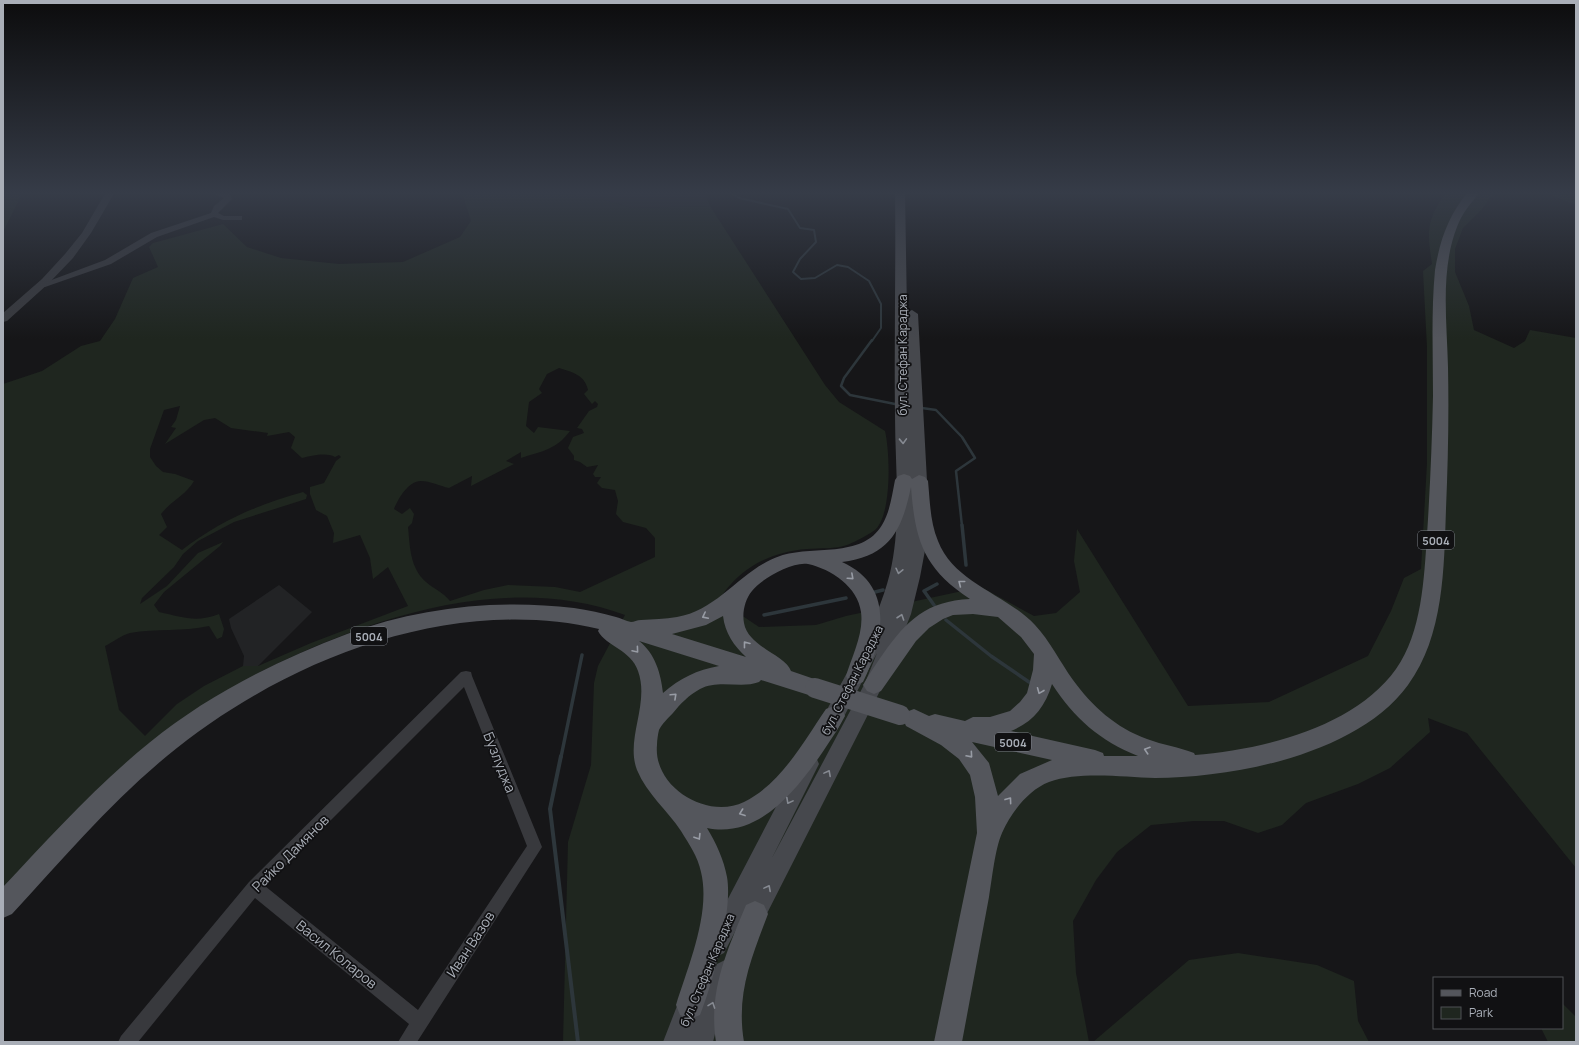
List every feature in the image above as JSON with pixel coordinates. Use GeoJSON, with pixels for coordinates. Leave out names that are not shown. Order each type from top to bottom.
{"type":"FeatureCollection","features":[{"type":"Feature","properties":{"kind":"main road","name":"бул. Стефан Караджа"},"geometry":{"type":"LineString","coordinates":[[700,1042],[719,984],[874,685],[902,614],[912,578],[919,531],[912,481],[902,241]]}},
{"type":"Feature","properties":{"kind":"main road","name":"бул. Стефан Караджа"},"geometry":{"type":"LineString","coordinates":[[676,1042],[690,1005],[723,929],[881,627],[898,576],[912,481],[909,241]]}},
{"type":"Feature","properties":{"kind":"main road","name":"5004"},"geometry":{"type":"LineString","coordinates":[[3,905],[96,807],[132,772],[160,748],[219,706],[316,656],[375,634],[434,619],[488,612],[540,612],[579,616],[618,626],[907,717],[1056,752],[1126,766],[1171,768],[1241,762],[1276,753],[1333,730],[1364,712],[1393,687],[1412,660],[1426,621],[1435,562],[1439,483],[1440,314],[1442,264],[1446,241]]}},
{"type":"Feature","properties":{"kind":"main road"},"geometry":{"type":"LineString","coordinates":[[618,626],[639,628],[666,627],[696,620],[715,611],[758,574],[771,566],[802,558],[856,552],[870,547],[879,541],[887,532],[912,481]]}},
{"type":"Feature","properties":{"kind":"main road"},"geometry":{"type":"LineString","coordinates":[[912,481],[925,530],[937,557],[947,570],[962,584],[1005,612],[1029,632],[1044,652],[1064,685],[1079,704],[1098,723],[1121,740],[1165,755],[1212,765]]}},
{"type":"Feature","properties":{"kind":"main road"},"geometry":{"type":"LineString","coordinates":[[802,558],[824,562],[838,568],[851,576],[866,595],[871,611],[871,627],[856,676]]}},
{"type":"Feature","properties":{"kind":"main road"},"geometry":{"type":"LineString","coordinates":[[747,584],[738,600],[733,616],[743,640],[759,657],[807,686]]}},
{"type":"Feature","properties":{"kind":"main road"},"geometry":{"type":"LineString","coordinates":[[874,685],[908,633],[930,616],[947,609],[967,607],[982,607],[1005,612]]}},
{"type":"Feature","properties":{"kind":"main road"},"geometry":{"type":"LineString","coordinates":[[579,616],[627,641],[643,658],[651,677],[652,687],[649,726],[645,751],[648,768],[662,791],[676,805],[708,854],[715,879],[716,894],[712,922],[690,1005]]}},
{"type":"Feature","properties":{"kind":"main road"},"geometry":{"type":"LineString","coordinates":[[907,717],[980,727],[997,725],[1016,718],[1036,701],[1044,678],[1044,652]]}},
{"type":"Feature","properties":{"kind":"main road"},"geometry":{"type":"LineString","coordinates":[[649,726],[665,704],[680,690],[698,680],[707,677],[736,674],[807,686]]}},
{"type":"Feature","properties":{"kind":"main road"},"geometry":{"type":"LineString","coordinates":[[676,805],[706,817],[720,819],[736,816],[760,805],[783,787],[834,716]]}},
{"type":"Feature","properties":{"kind":"main road"},"geometry":{"type":"LineString","coordinates":[[907,717],[959,745],[975,762],[984,783],[989,833]]}},
{"type":"Feature","properties":{"kind":"main road"},"geometry":{"type":"LineString","coordinates":[[948,1042],[989,833],[998,815],[1014,794],[1033,779],[1045,772],[1066,768],[1126,766]]}},
{"type":"Feature","properties":{"kind":"main road"},"geometry":{"type":"LineString","coordinates":[[730,1042],[726,1012],[727,996],[730,981],[755,914]]}},
{"type":"Feature","properties":{"kind":"street"},"geometry":{"type":"LineString","coordinates":[[3,319],[42,285],[69,256],[81,241]]}},
{"type":"Feature","properties":{"kind":"street"},"geometry":{"type":"LineString","coordinates":[[42,285],[108,262],[144,241]]}},
{"type":"Feature","properties":{"kind":"street"},"geometry":{"type":"LineString","coordinates":[[133,247],[133,257]]}},
{"type":"Feature","properties":{"kind":"street","name":"Бузлуджа"},"geometry":{"type":"LineString","coordinates":[[466,676],[535,847]]}},
{"type":"Feature","properties":{"kind":"street","name":"Райко Дамянов"},"geometry":{"type":"LineString","coordinates":[[127,1042],[254,887],[466,676]]}},
{"type":"Feature","properties":{"kind":"street","name":"Иван Вазов"},"geometry":{"type":"LineString","coordinates":[[407,1042],[535,847]]}},
{"type":"Feature","properties":{"kind":"street","name":"Васил Коларов"},"geometry":{"type":"LineString","coordinates":[[254,887],[420,1021]]}},
{"type":"Feature","properties":{"kind":"street"},"geometry":{"type":"LineString","coordinates":[[667,1042],[690,1005]]}},
{"type":"Feature","properties":{"kind":"shaded area"},"geometry":{"type":"Polygon","coordinates":[[[279,585],[312,612],[258,666],[243,666],[244,656],[231,628],[229,619],[279,585]]]}},
{"type":"Feature","properties":{"kind":"green space"},"geometry":{"type":"Polygon","coordinates":[[[161,241],[240,241],[247,247],[281,258],[339,264],[403,262],[451,241],[732,241],[825,385],[839,402],[885,431],[889,467],[885,509],[881,521],[876,529],[871,533],[843,546],[793,551],[768,558],[746,571],[736,579],[719,600],[759,627],[816,625],[846,616],[981,587],[1034,616],[1056,613],[1080,592],[1074,561],[1077,529],[1188,706],[1269,702],[1368,656],[1391,611],[1404,578],[1421,569],[1427,463],[1427,347],[1423,271],[1432,264],[1429,241],[1458,241],[1455,249],[1455,272],[1469,306],[1474,330],[1514,348],[1525,341],[1530,330],[1576,338],[1576,868],[1467,733],[1428,718],[1430,732],[1390,768],[1358,784],[1306,803],[1282,825],[1258,833],[1224,821],[1194,821],[1151,825],[1117,852],[1096,880],[1073,921],[1076,973],[1089,1042],[563,1042],[568,842],[591,765],[594,683],[598,666],[625,615],[580,603],[533,598],[486,599],[439,607],[392,618],[347,634],[262,671],[3,891],[3,384],[42,371],[81,346],[100,341],[115,319],[133,278],[158,267],[149,247],[153,243],[161,241]],[[559,368],[547,374],[539,389],[542,393],[529,402],[526,426],[534,433],[538,427],[570,431],[554,446],[521,458],[521,452],[506,461],[514,464],[471,486],[472,476],[449,488],[428,482],[416,482],[404,491],[396,505],[394,509],[402,514],[410,508],[414,514],[412,523],[408,527],[412,557],[417,570],[426,582],[450,601],[484,590],[508,585],[555,587],[580,592],[655,557],[655,538],[646,528],[623,522],[616,514],[618,501],[615,490],[602,488],[597,483],[601,477],[595,477],[593,474],[598,465],[587,467],[574,460],[574,456],[568,448],[573,437],[584,433],[582,429],[577,428],[589,411],[597,407],[598,404],[595,401],[592,404],[584,394],[588,390],[584,381],[573,373],[559,368]],[[180,406],[164,410],[150,449],[150,457],[156,466],[163,472],[175,474],[194,481],[187,490],[161,514],[167,527],[159,535],[182,550],[225,522],[254,508],[303,492],[307,495],[306,499],[234,522],[198,541],[183,554],[174,567],[142,598],[140,604],[167,586],[198,553],[223,542],[164,592],[154,605],[159,612],[196,619],[211,617],[219,614],[224,629],[222,637],[217,639],[209,626],[189,629],[130,633],[105,646],[119,710],[145,736],[177,704],[204,686],[243,666],[258,666],[311,643],[408,606],[388,567],[373,579],[370,558],[360,535],[333,543],[334,533],[327,516],[316,510],[310,494],[310,487],[324,483],[336,461],[341,457],[339,455],[335,457],[318,455],[302,458],[291,448],[295,437],[289,432],[267,436],[268,433],[231,428],[215,418],[204,420],[165,444],[176,428],[171,427],[176,420],[180,406]]]}},
{"type":"Feature","properties":{"kind":"green space"},"geometry":{"type":"Polygon","coordinates":[[[1238,953],[1317,965],[1354,981],[1358,1021],[1369,1042],[1093,1042],[1189,960],[1238,953]]]}},
{"type":"Feature","properties":{"kind":"green space"},"geometry":{"type":"Polygon","coordinates":[[[1563,1004],[1576,1017],[1576,1042],[1548,1042],[1542,1029],[1563,1029],[1563,1004]]]}},
{"type":"Feature","properties":{"kind":"waterway"},"geometry":{"type":"LineString","coordinates":[[816,241],[800,259],[793,272],[801,279],[815,278],[837,265],[848,267],[869,281],[881,304],[881,328],[872,341]]}},
{"type":"Feature","properties":{"kind":"waterway"},"geometry":{"type":"LineString","coordinates":[[872,340],[844,378],[841,386],[850,395],[895,404]]}},
{"type":"Feature","properties":{"kind":"waterway"},"geometry":{"type":"LineString","coordinates":[[922,408],[936,410],[962,437],[975,458],[956,471],[962,526]]}},
{"type":"Feature","properties":{"kind":"waterway"},"geometry":{"type":"LineString","coordinates":[[962,525],[966,565]]}},
{"type":"Feature","properties":{"kind":"waterway"},"geometry":{"type":"LineString","coordinates":[[934,605],[924,591],[937,584]]}},
{"type":"Feature","properties":{"kind":"waterway"},"geometry":{"type":"LineString","coordinates":[[875,592],[883,590]]}},
{"type":"Feature","properties":{"kind":"waterway"},"geometry":{"type":"LineString","coordinates":[[764,615],[846,598]]}},
{"type":"Feature","properties":{"kind":"waterway"},"geometry":{"type":"LineString","coordinates":[[946,620],[991,656],[1029,682]]}},
{"type":"Feature","properties":{"kind":"waterway"},"geometry":{"type":"LineString","coordinates":[[561,757],[582,655]]}},
{"type":"Feature","properties":{"kind":"waterway"},"geometry":{"type":"LineString","coordinates":[[561,756],[550,809],[578,1042]]}}]}
